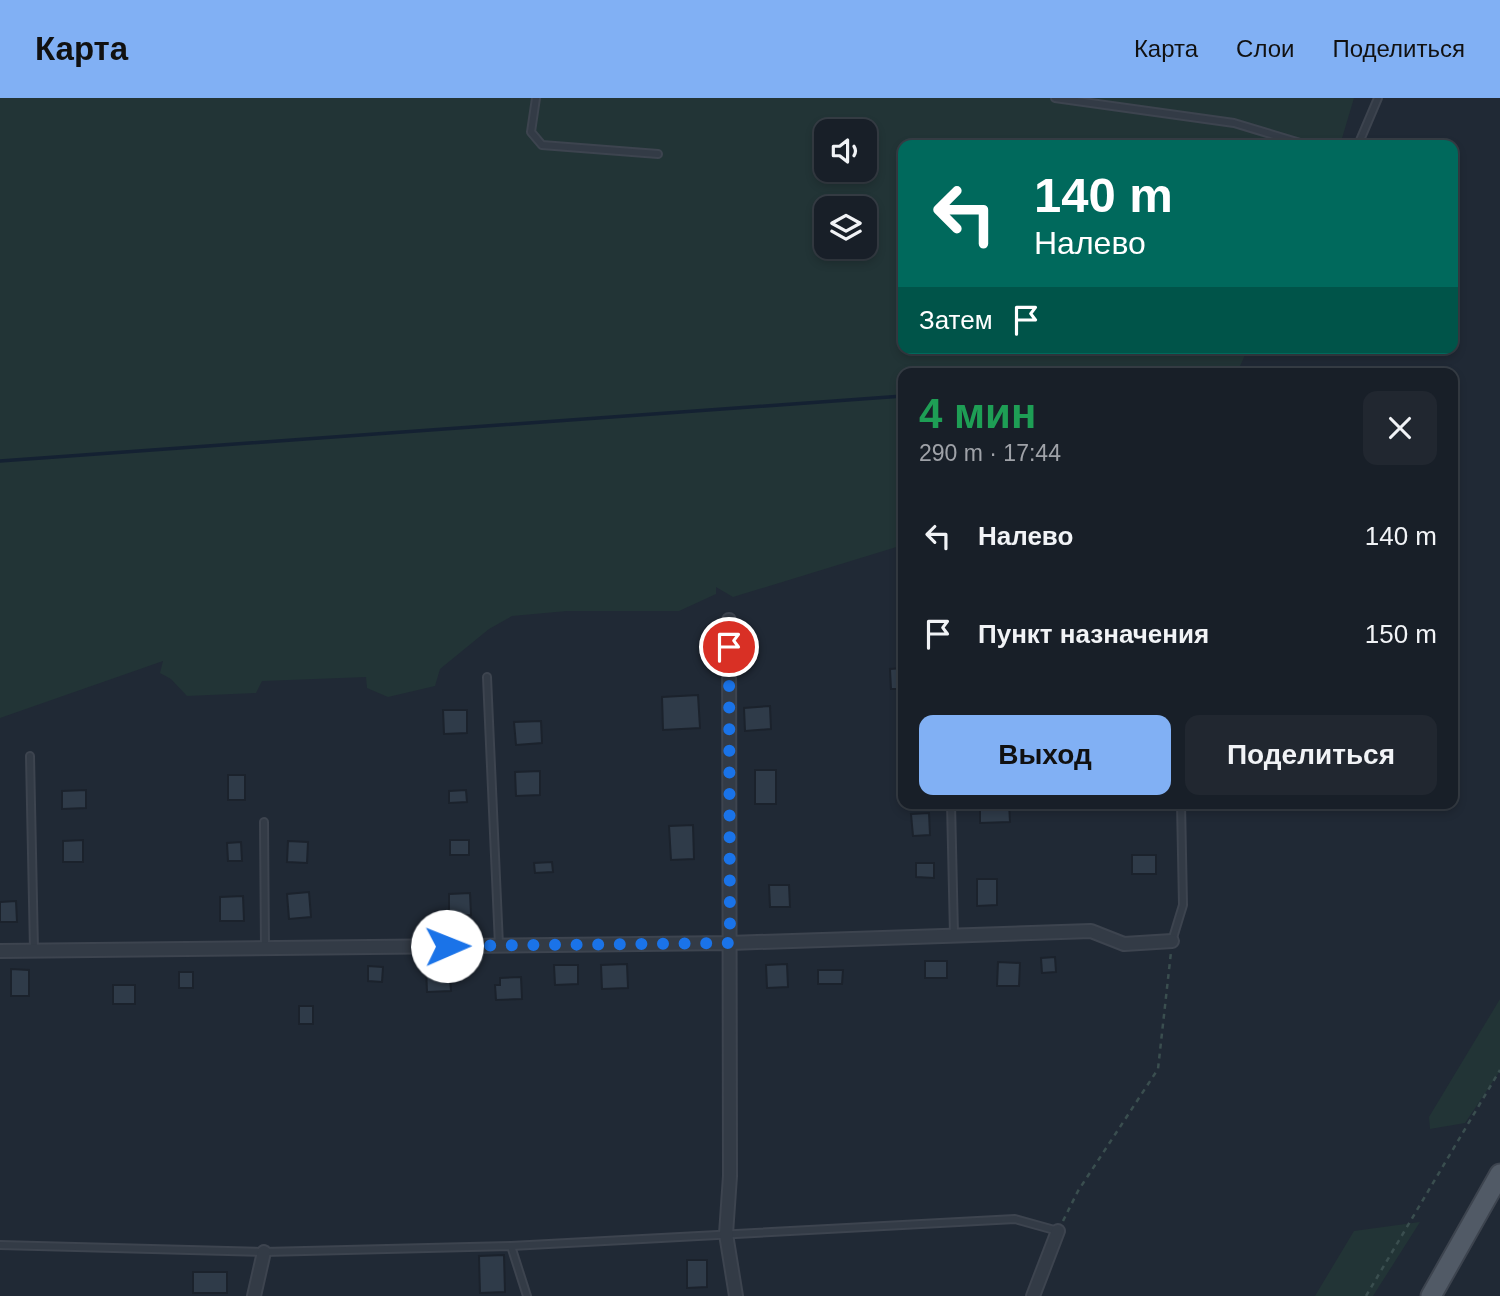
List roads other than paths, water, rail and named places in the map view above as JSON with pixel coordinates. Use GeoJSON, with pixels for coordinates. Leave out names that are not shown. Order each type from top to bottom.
{"type":"FeatureCollection","features":[{"type":"Feature","properties":{"kind":"main road"},"geometry":{"type":"LineString","coordinates":[[1431,1296],[1500,1174]]}},
{"type":"Feature","properties":{"kind":"street"},"geometry":{"type":"LineString","coordinates":[[729,620],[730,1176],[726,1234],[736,1296]]}},
{"type":"Feature","properties":{"kind":"street"},"geometry":{"type":"LineString","coordinates":[[0,951],[730,943],[1091,931],[1124,944],[1172,941]]}},
{"type":"Feature","properties":{"kind":"street"},"geometry":{"type":"LineString","coordinates":[[1033,1296],[1058,1231]]}},
{"type":"Feature","properties":{"kind":"street"},"geometry":{"type":"LineString","coordinates":[[254,1296],[264,1252]]}},
{"type":"Feature","properties":{"kind":"lane"},"geometry":{"type":"LineString","coordinates":[[536,98],[531,132],[542,145],[658,154]]}},
{"type":"Feature","properties":{"kind":"lane"},"geometry":{"type":"LineString","coordinates":[[1055,98],[1234,123],[1290,140]]}},
{"type":"Feature","properties":{"kind":"lane"},"geometry":{"type":"LineString","coordinates":[[1360,140],[1378,98]]}},
{"type":"Feature","properties":{"kind":"lane"},"geometry":{"type":"LineString","coordinates":[[487,677],[499,945]]}},
{"type":"Feature","properties":{"kind":"lane"},"geometry":{"type":"LineString","coordinates":[[30,756],[34,950]]}},
{"type":"Feature","properties":{"kind":"lane"},"geometry":{"type":"LineString","coordinates":[[951,809],[954,935]]}},
{"type":"Feature","properties":{"kind":"lane"},"geometry":{"type":"LineString","coordinates":[[1172,941],[1183,905],[1181,809]]}},
{"type":"Feature","properties":{"kind":"lane"},"geometry":{"type":"LineString","coordinates":[[264,822],[265,948]]}},
{"type":"Feature","properties":{"kind":"lane"},"geometry":{"type":"LineString","coordinates":[[0,1245],[264,1252],[511,1247],[1015,1219],[1058,1231]]}},
{"type":"Feature","properties":{"kind":"lane"},"geometry":{"type":"LineString","coordinates":[[511,1247],[527,1296]]}},
{"type":"Feature","properties":{"kind":"waterway"},"geometry":{"type":"LineString","coordinates":[[0,461],[898,396]]}}]}
